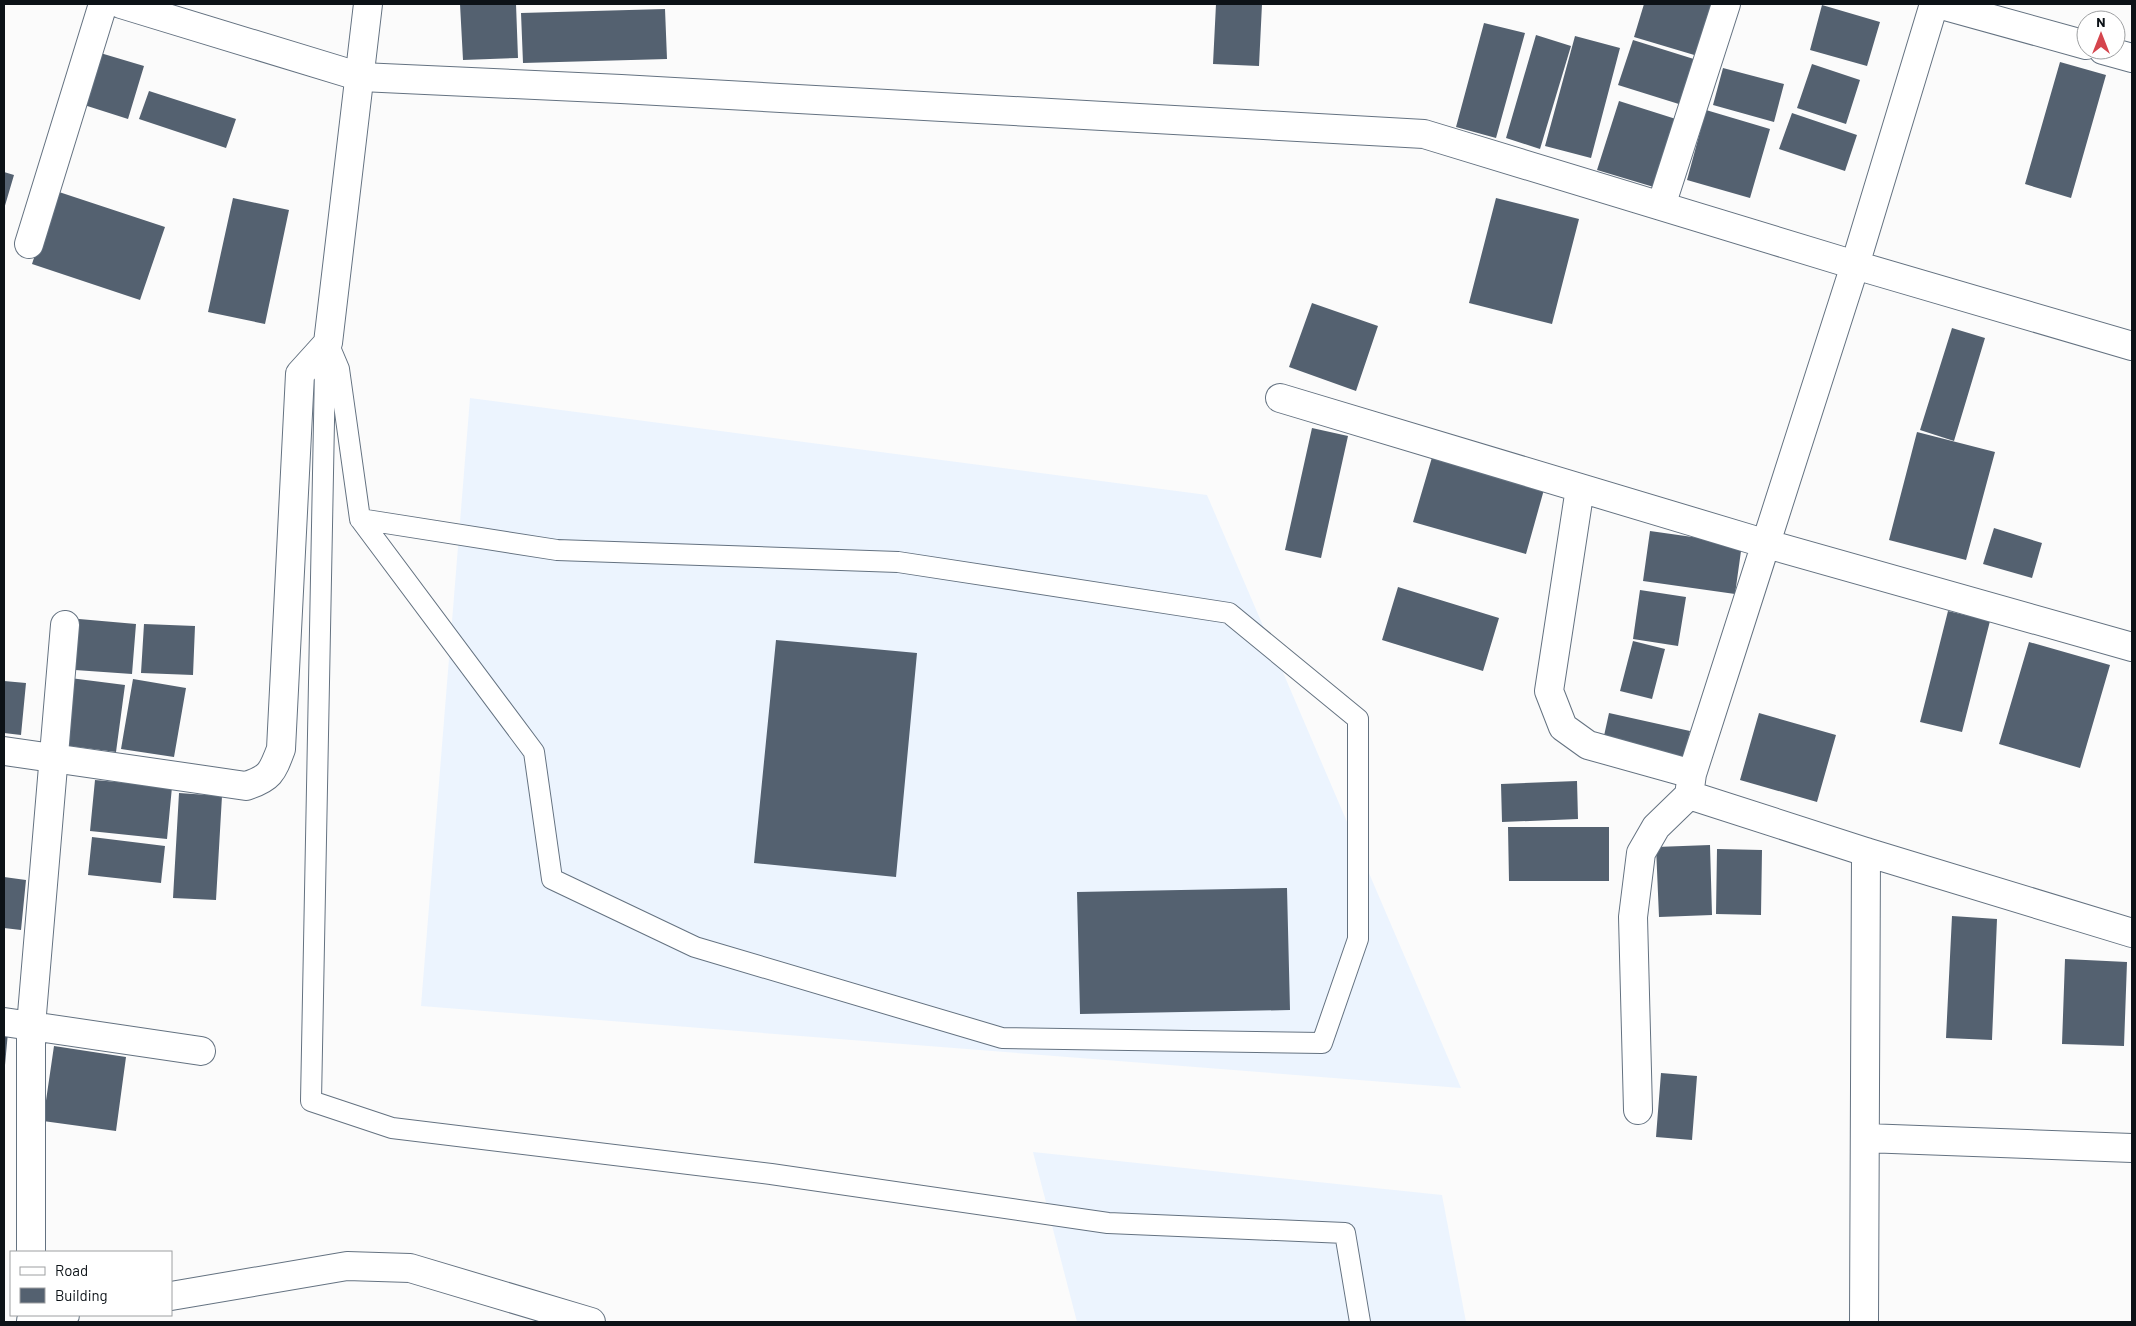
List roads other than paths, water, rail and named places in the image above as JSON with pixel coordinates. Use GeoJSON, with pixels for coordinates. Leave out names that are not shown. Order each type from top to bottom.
{"type":"FeatureCollection","features":[{"type":"Feature","properties":{"kind":"street"},"geometry":{"type":"LineString","coordinates":[[29,244],[103,4]]}},
{"type":"Feature","properties":{"kind":"street"},"geometry":{"type":"LineString","coordinates":[[121,4],[361,77],[631,89],[1424,134],[1855,265],[2132,346]]}},
{"type":"Feature","properties":{"kind":"street"},"geometry":{"type":"LineString","coordinates":[[4,751],[53,756],[246,786],[263,780],[273,772],[281,749],[300,374],[328,343],[361,77],[368,4]]}},
{"type":"Feature","properties":{"kind":"street"},"geometry":{"type":"LineString","coordinates":[[1661,206],[1726,4]]}},
{"type":"Feature","properties":{"kind":"street"},"geometry":{"type":"LineString","coordinates":[[1638,1110],[1633,917],[1641,853],[1656,828],[1691,784],[1855,265],[1934,4]]}},
{"type":"Feature","properties":{"kind":"street"},"geometry":{"type":"LineString","coordinates":[[1938,4],[2076,42]]}},
{"type":"Feature","properties":{"kind":"street"},"geometry":{"type":"LineString","coordinates":[[1280,398],[1767,544],[2132,647]]}},
{"type":"Feature","properties":{"kind":"street"},"geometry":{"type":"LineString","coordinates":[[1580,488],[1549,691],[1562,727],[1588,745],[1866,852],[2132,933]]}},
{"type":"Feature","properties":{"kind":"street"},"geometry":{"type":"LineString","coordinates":[[31,1251],[31,1026],[65,625]]}},
{"type":"Feature","properties":{"kind":"street"},"geometry":{"type":"LineString","coordinates":[[1864,1322],[1866,852]]}},
{"type":"Feature","properties":{"kind":"street"},"geometry":{"type":"LineString","coordinates":[[4,1022],[201,1051]]}},
{"type":"Feature","properties":{"kind":"street"},"geometry":{"type":"LineString","coordinates":[[1865,1138],[2132,1148]]}},
{"type":"Feature","properties":{"kind":"street"},"geometry":{"type":"LineString","coordinates":[[172,1296],[348,1266],[410,1268],[591,1322]]}},
{"type":"Feature","properties":{"kind":"street"},"geometry":{"type":"LineString","coordinates":[[31,1319],[56,1316]]}},
{"type":"Feature","properties":{"kind":"lane"},"geometry":{"type":"LineString","coordinates":[[328,343],[338,369],[360,519],[534,752],[552,878],[694,947],[1002,1038],[1322,1043],[1358,939],[1358,719],[1229,613],[898,562],[557,550],[360,519]]}},
{"type":"Feature","properties":{"kind":"lane"},"geometry":{"type":"LineString","coordinates":[[328,343],[324,369],[310,1101],[392,1128],[771,1174],[1108,1223],[1345,1233],[1360,1322]]}}]}
